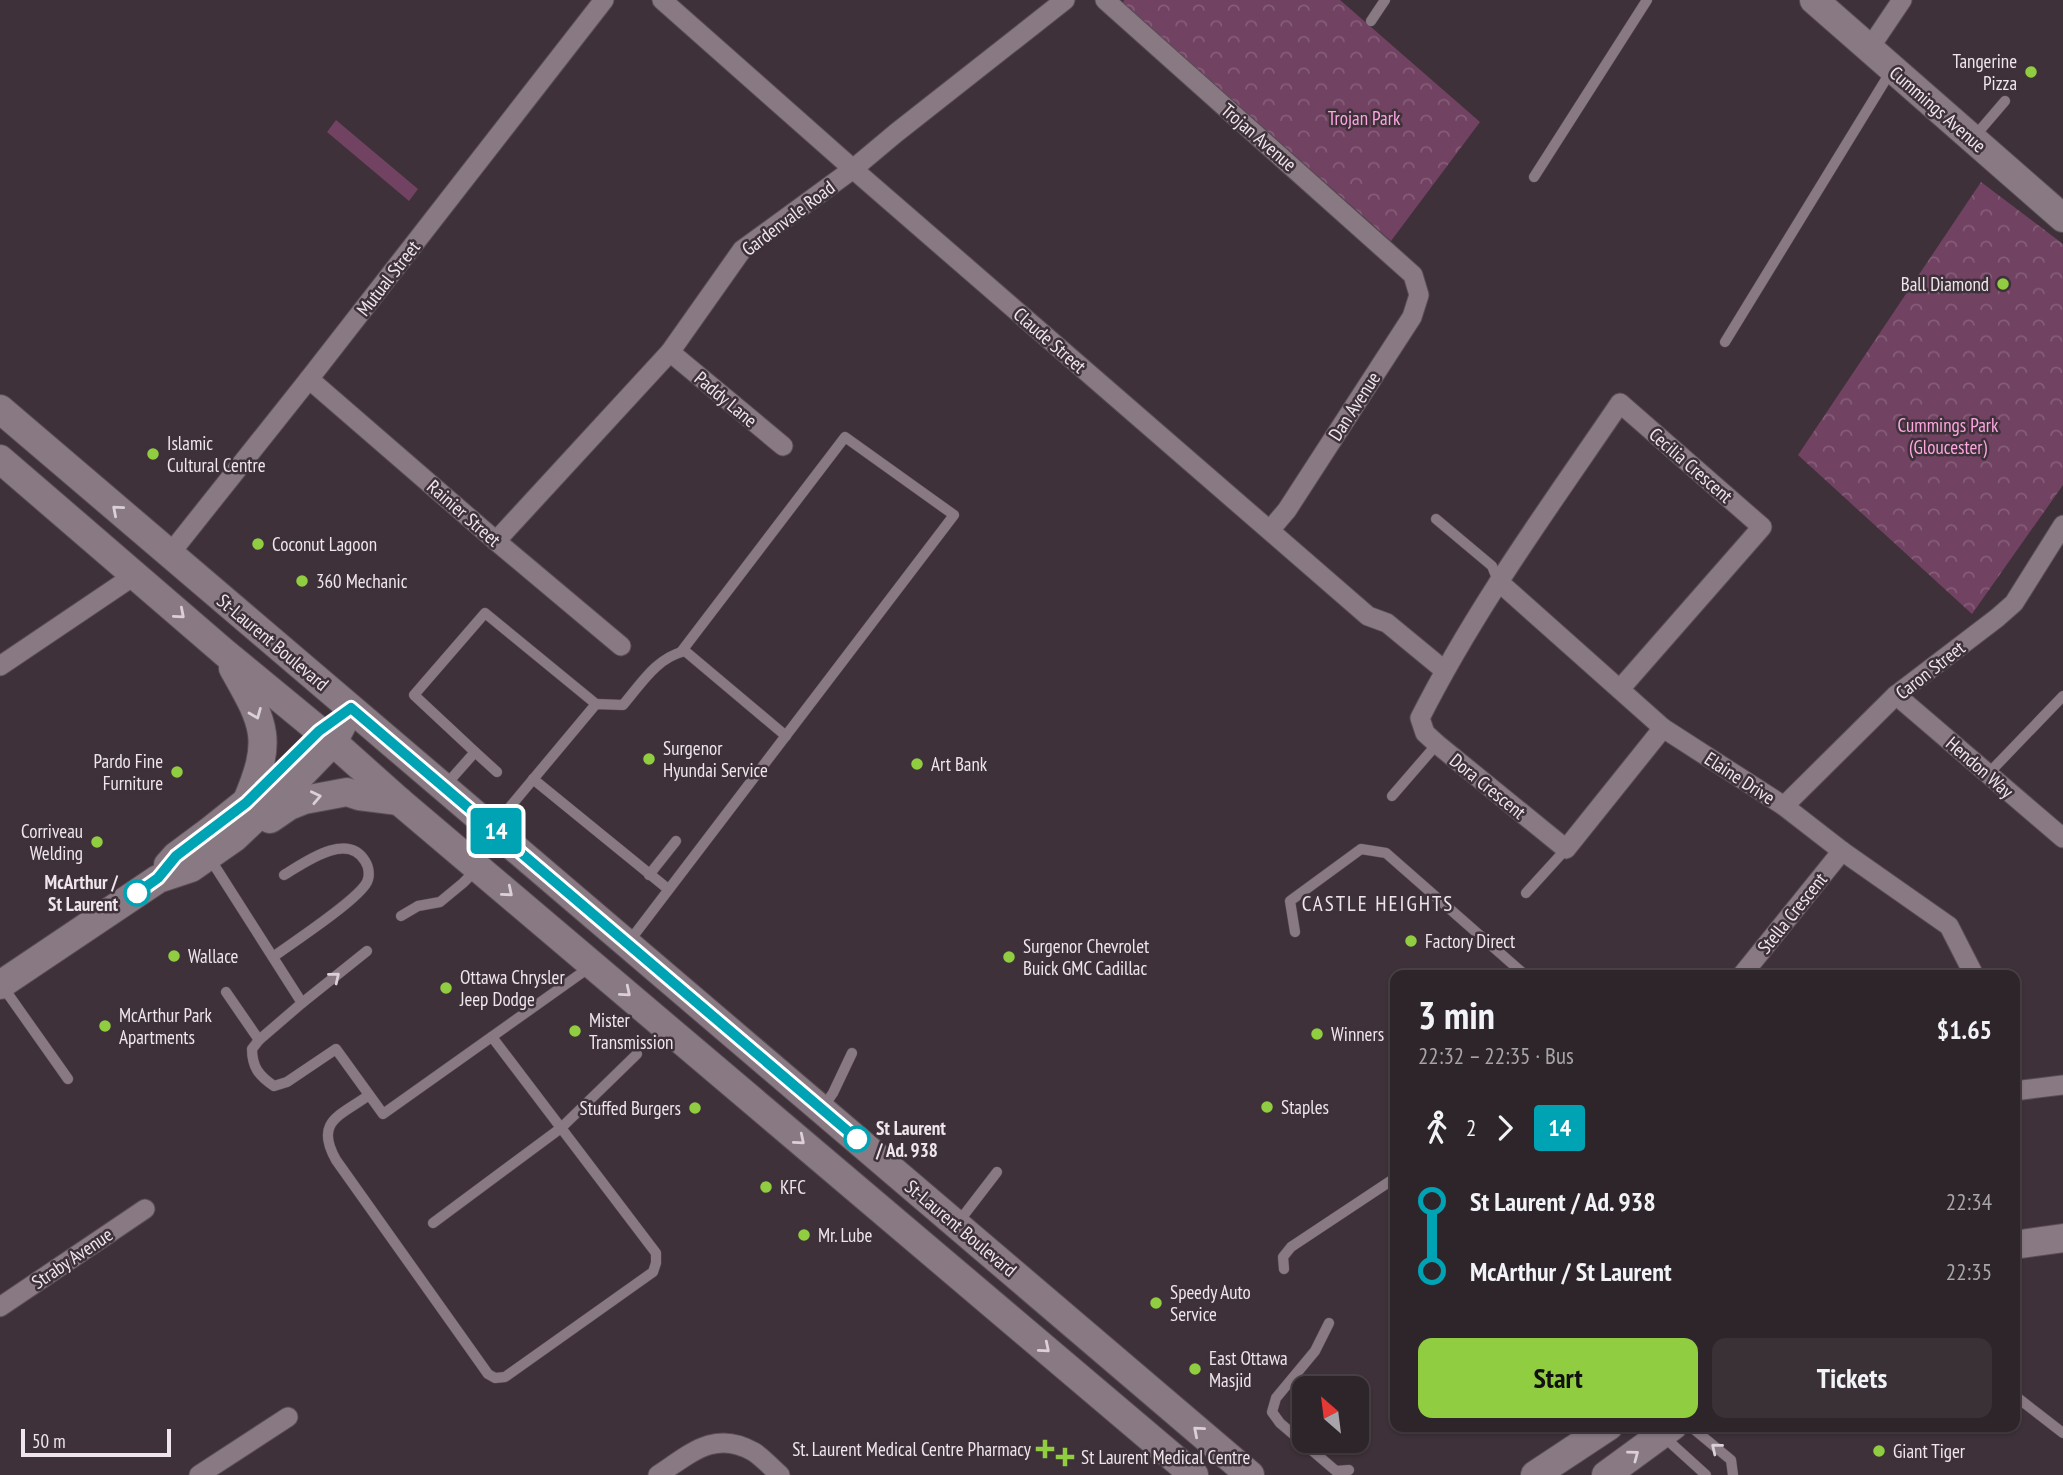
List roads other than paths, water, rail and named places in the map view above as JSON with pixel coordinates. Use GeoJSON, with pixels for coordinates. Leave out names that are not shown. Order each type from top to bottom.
{"type":"FeatureCollection","features":[{"type":"Feature","properties":{"kind":"main road","name":"Cummings Avenue"},"geometry":{"type":"LineString","coordinates":[[1814,0],[2063,218]]}},
{"type":"Feature","properties":{"kind":"main road","name":"St-Laurent Boulevard"},"geometry":{"type":"LineString","coordinates":[[0,409],[1250,1475]]}},
{"type":"Feature","properties":{"kind":"main road","name":"St-Laurent Boulevard"},"geometry":{"type":"LineString","coordinates":[[0,459],[1194,1475]]}},
{"type":"Feature","properties":{"kind":"main road"},"geometry":{"type":"LineString","coordinates":[[225,653],[249,697],[264,739],[261,764],[246,803]]}},
{"type":"Feature","properties":{"kind":"main road"},"geometry":{"type":"LineString","coordinates":[[158,878],[191,868],[234,838],[285,791],[326,736],[351,708]]}},
{"type":"Feature","properties":{"kind":"main road"},"geometry":{"type":"LineString","coordinates":[[1,984],[158,878],[176,856],[246,803],[326,736]]}},
{"type":"Feature","properties":{"kind":"main road"},"geometry":{"type":"LineString","coordinates":[[234,838],[304,800],[347,792],[399,801]]}},
{"type":"Feature","properties":{"kind":"main road"},"geometry":{"type":"LineString","coordinates":[[2020,1244],[2063,1238]]}},
{"type":"Feature","properties":{"kind":"main road"},"geometry":{"type":"LineString","coordinates":[[1535,1475],[1600,1432]]}},
{"type":"Feature","properties":{"kind":"main road"},"geometry":{"type":"LineString","coordinates":[[1606,1475],[1658,1432]]}},
{"type":"Feature","properties":{"kind":"street","name":"Mutual Street"},"geometry":{"type":"LineString","coordinates":[[169,555],[604,0]]}},
{"type":"Feature","properties":{"kind":"street","name":"Claude Street"},"geometry":{"type":"LineString","coordinates":[[662,0],[1368,616],[1387,623],[1444,670]]}},
{"type":"Feature","properties":{"kind":"street","name":"Gardenvale Road"},"geometry":{"type":"LineString","coordinates":[[496,541],[670,352],[742,250],[853,169],[906,124],[1065,0]]}},
{"type":"Feature","properties":{"kind":"street","name":"Trojan Avenue"},"geometry":{"type":"LineString","coordinates":[[1105,0],[1413,275]]}},
{"type":"Feature","properties":{"kind":"street"},"geometry":{"type":"LineString","coordinates":[[1869,48],[1902,0]]}},
{"type":"Feature","properties":{"kind":"street","name":"Dan Avenue"},"geometry":{"type":"LineString","coordinates":[[1270,530],[1287,510],[1412,317],[1419,295],[1413,275]]}},
{"type":"Feature","properties":{"kind":"street","name":"Paddy Lane"},"geometry":{"type":"LineString","coordinates":[[670,352],[783,446]]}},
{"type":"Feature","properties":{"kind":"street","name":"Rainier Street"},"geometry":{"type":"LineString","coordinates":[[309,379],[621,646]]}},
{"type":"Feature","properties":{"kind":"street","name":"Cecilia Crescent"},"geometry":{"type":"LineString","coordinates":[[1499,582],[1620,403],[1762,527],[1620,689]]}},
{"type":"Feature","properties":{"kind":"street","name":"Caron Street"},"geometry":{"type":"LineString","coordinates":[[1784,806],[1896,695],[2014,603],[2063,525]]}},
{"type":"Feature","properties":{"kind":"street"},"geometry":{"type":"LineString","coordinates":[[0,666],[135,575]]}},
{"type":"Feature","properties":{"kind":"street","name":"Dora Crescent"},"geometry":{"type":"LineString","coordinates":[[1499,582],[1444,670],[1420,718],[1426,733],[1437,744],[1566,849]]}},
{"type":"Feature","properties":{"kind":"street","name":"Elaine Drive"},"geometry":{"type":"LineString","coordinates":[[1499,582],[1663,728],[1784,806],[1842,851],[1949,926],[1971,970]]}},
{"type":"Feature","properties":{"kind":"street","name":"Hendon Way"},"geometry":{"type":"LineString","coordinates":[[1896,695],[2063,838]]}},
{"type":"Feature","properties":{"kind":"street"},"geometry":{"type":"LineString","coordinates":[[1566,849],[1663,728]]}},
{"type":"Feature","properties":{"kind":"street","name":"Stella Crescent"},"geometry":{"type":"LineString","coordinates":[[1746,970],[1842,851]]}},
{"type":"Feature","properties":{"kind":"street"},"geometry":{"type":"LineString","coordinates":[[2020,1090],[2063,1085]]}},
{"type":"Feature","properties":{"kind":"street","name":"Straby Avenue"},"geometry":{"type":"LineString","coordinates":[[0,1307],[145,1209]]}},
{"type":"Feature","properties":{"kind":"street"},"geometry":{"type":"LineString","coordinates":[[199,1475],[288,1417]]}},
{"type":"Feature","properties":{"kind":"street"},"geometry":{"type":"LineString","coordinates":[[658,1475],[700,1447],[725,1441],[755,1452],[780,1475]]}},
{"type":"Feature","properties":{"kind":"lane"},"geometry":{"type":"LineString","coordinates":[[1371,21],[1385,0]]}},
{"type":"Feature","properties":{"kind":"lane"},"geometry":{"type":"LineString","coordinates":[[1534,177],[1647,0]]}},
{"type":"Feature","properties":{"kind":"lane"},"geometry":{"type":"LineString","coordinates":[[1725,342],[1892,69]]}},
{"type":"Feature","properties":{"kind":"lane"},"geometry":{"type":"LineString","coordinates":[[1972,139],[2005,101]]}},
{"type":"Feature","properties":{"kind":"lane"},"geometry":{"type":"LineString","coordinates":[[627,943],[954,515],[845,437],[681,652]]}},
{"type":"Feature","properties":{"kind":"lane"},"geometry":{"type":"LineString","coordinates":[[1436,519],[1492,566],[1499,582]]}},
{"type":"Feature","properties":{"kind":"lane"},"geometry":{"type":"LineString","coordinates":[[497,772],[414,695],[485,612],[596,705],[623,705],[661,660],[685,651],[786,736]]}},
{"type":"Feature","properties":{"kind":"lane"},"geometry":{"type":"LineString","coordinates":[[1989,774],[2063,696]]}},
{"type":"Feature","properties":{"kind":"lane"},"geometry":{"type":"LineString","coordinates":[[493,829],[596,705]]}},
{"type":"Feature","properties":{"kind":"lane"},"geometry":{"type":"LineString","coordinates":[[1392,796],[1437,744]]}},
{"type":"Feature","properties":{"kind":"lane"},"geometry":{"type":"LineString","coordinates":[[444,787],[475,752]]}},
{"type":"Feature","properties":{"kind":"lane"},"geometry":{"type":"LineString","coordinates":[[533,779],[668,889]]}},
{"type":"Feature","properties":{"kind":"lane"},"geometry":{"type":"LineString","coordinates":[[649,875],[676,841]]}},
{"type":"Feature","properties":{"kind":"lane"},"geometry":{"type":"LineString","coordinates":[[273,957],[353,898],[366,882],[369,870],[365,860],[354,850],[340,848],[319,854],[284,875]]}},
{"type":"Feature","properties":{"kind":"lane"},"geometry":{"type":"LineString","coordinates":[[1296,932],[1290,901],[1361,849],[1386,853],[1519,970]]}},
{"type":"Feature","properties":{"kind":"lane"},"geometry":{"type":"LineString","coordinates":[[1526,893],[1566,849]]}},
{"type":"Feature","properties":{"kind":"lane"},"geometry":{"type":"LineString","coordinates":[[208,856],[302,1003]]}},
{"type":"Feature","properties":{"kind":"lane"},"geometry":{"type":"LineString","coordinates":[[401,916],[418,906],[440,902],[479,867]]}},
{"type":"Feature","properties":{"kind":"lane"},"geometry":{"type":"LineString","coordinates":[[367,951],[259,1040],[252,1049],[252,1061],[262,1078],[274,1086],[287,1082],[335,1049],[383,1114],[593,964]]}},
{"type":"Feature","properties":{"kind":"lane"},"geometry":{"type":"LineString","coordinates":[[1,984],[68,1079]]}},
{"type":"Feature","properties":{"kind":"lane"},"geometry":{"type":"LineString","coordinates":[[226,992],[259,1040]]}},
{"type":"Feature","properties":{"kind":"lane"},"geometry":{"type":"LineString","coordinates":[[369,1095],[331,1122],[327,1131],[328,1146],[488,1374],[495,1378],[505,1377],[653,1272],[656,1253],[492,1037]]}},
{"type":"Feature","properties":{"kind":"lane"},"geometry":{"type":"LineString","coordinates":[[822,1109],[833,1093],[852,1053]]}},
{"type":"Feature","properties":{"kind":"lane"},"geometry":{"type":"LineString","coordinates":[[433,1223],[561,1128],[638,1054]]}},
{"type":"Feature","properties":{"kind":"lane"},"geometry":{"type":"LineString","coordinates":[[956,1224],[997,1172]]}},
{"type":"Feature","properties":{"kind":"lane"},"geometry":{"type":"LineString","coordinates":[[1284,1269],[1283,1258],[1292,1247],[1390,1181]]}},
{"type":"Feature","properties":{"kind":"lane"},"geometry":{"type":"LineString","coordinates":[[1329,1324],[1315,1351],[1276,1398],[1272,1412],[1280,1423],[1336,1471],[1349,1470]]}},
{"type":"Feature","properties":{"kind":"lane"},"geometry":{"type":"LineString","coordinates":[[2020,1400],[2063,1433]]}},
{"type":"Feature","properties":{"kind":"lane"},"geometry":{"type":"LineString","coordinates":[[1665,1432],[1706,1475]]}},
{"type":"Feature","properties":{"kind":"lane"},"geometry":{"type":"LineString","coordinates":[[1697,1432],[1731,1460],[1733,1475]]}},
{"type":"Feature","properties":{"kind":"place","name":"Tangerine Pizza"},"geometry":{"type":"Point","coordinates":[2031,72]}},
{"type":"Feature","properties":{"kind":"place","name":"Ball Diamond"},"geometry":{"type":"Point","coordinates":[2003,284]}},
{"type":"Feature","properties":{"kind":"place","name":"Islamic Cultural Centre"},"geometry":{"type":"Point","coordinates":[153,454]}},
{"type":"Feature","properties":{"kind":"place","name":"Coconut Lagoon"},"geometry":{"type":"Point","coordinates":[258,544]}},
{"type":"Feature","properties":{"kind":"place","name":"360 Mechanic"},"geometry":{"type":"Point","coordinates":[302,581]}},
{"type":"Feature","properties":{"kind":"place","name":"Surgenor Hyundai Service"},"geometry":{"type":"Point","coordinates":[649,759]}},
{"type":"Feature","properties":{"kind":"place","name":"Art Bank"},"geometry":{"type":"Point","coordinates":[917,764]}},
{"type":"Feature","properties":{"kind":"place","name":"Pardo Fine Furniture"},"geometry":{"type":"Point","coordinates":[177,772]}},
{"type":"Feature","properties":{"kind":"place","name":"Corriveau Welding"},"geometry":{"type":"Point","coordinates":[97,842]}},
{"type":"Feature","properties":{"kind":"place","name":"McArthur / St Laurent"},"geometry":{"type":"Point","coordinates":[137,893]}},
{"type":"Feature","properties":{"kind":"place","name":"Factory Direct"},"geometry":{"type":"Point","coordinates":[1411,941]}},
{"type":"Feature","properties":{"kind":"place","name":"Wallace"},"geometry":{"type":"Point","coordinates":[174,956]}},
{"type":"Feature","properties":{"kind":"place","name":"Surgenor Chevrolet Buick GMC Cadillac"},"geometry":{"type":"Point","coordinates":[1009,957]}},
{"type":"Feature","properties":{"kind":"place","name":"Ottawa Chrysler Jeep Dodge"},"geometry":{"type":"Point","coordinates":[446,988]}},
{"type":"Feature","properties":{"kind":"place","name":"McArthur Park Apartments"},"geometry":{"type":"Point","coordinates":[105,1026]}},
{"type":"Feature","properties":{"kind":"place","name":"Mister Transmission"},"geometry":{"type":"Point","coordinates":[575,1031]}},
{"type":"Feature","properties":{"kind":"place","name":"Winners"},"geometry":{"type":"Point","coordinates":[1317,1034]}},
{"type":"Feature","properties":{"kind":"place","name":"Staples"},"geometry":{"type":"Point","coordinates":[1267,1107]}},
{"type":"Feature","properties":{"kind":"place","name":"Stuffed Burgers"},"geometry":{"type":"Point","coordinates":[695,1108]}},
{"type":"Feature","properties":{"kind":"place","name":"St Laurent / Ad. 938"},"geometry":{"type":"Point","coordinates":[857,1139]}},
{"type":"Feature","properties":{"kind":"place","name":"KFC"},"geometry":{"type":"Point","coordinates":[766,1187]}},
{"type":"Feature","properties":{"kind":"place","name":"Mr. Lube"},"geometry":{"type":"Point","coordinates":[804,1235]}},
{"type":"Feature","properties":{"kind":"place","name":"Speedy Auto Service"},"geometry":{"type":"Point","coordinates":[1156,1303]}},
{"type":"Feature","properties":{"kind":"place","name":"East Ottawa Masjid"},"geometry":{"type":"Point","coordinates":[1195,1369]}},
{"type":"Feature","properties":{"kind":"place","name":"St. Laurent Medical Centre Pharmacy"},"geometry":{"type":"Point","coordinates":[1045,1449]}},
{"type":"Feature","properties":{"kind":"place","name":"Giant Tiger"},"geometry":{"type":"Point","coordinates":[1879,1451]}},
{"type":"Feature","properties":{"kind":"place","name":"St Laurent Medical Centre"},"geometry":{"type":"Point","coordinates":[1065,1457]}},
{"type":"Feature","properties":{"kind":"district","name":"CASTLE HEIGHTS"},"geometry":{"type":"Point","coordinates":[1378,904]}},
{"type":"Feature","properties":{"kind":"park label","name":"Trojan Park"},"geometry":{"type":"Point","coordinates":[1364,118]}},
{"type":"Feature","properties":{"kind":"park label","name":"Cummings Park (Gloucester)"},"geometry":{"type":"Point","coordinates":[1948,436]}}]}
